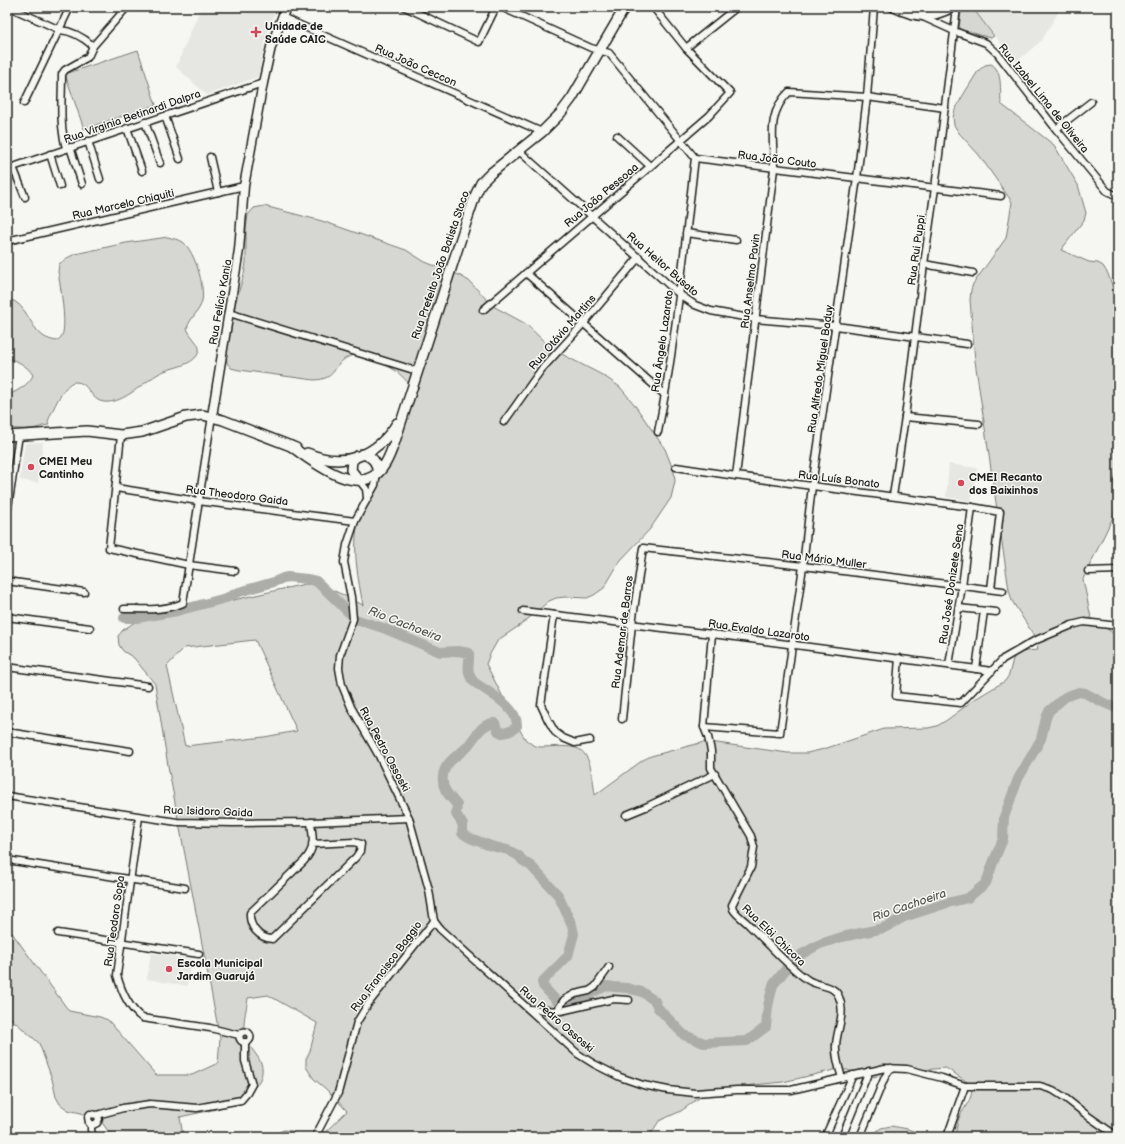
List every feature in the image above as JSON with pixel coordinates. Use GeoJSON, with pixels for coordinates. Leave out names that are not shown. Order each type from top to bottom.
{"type":"FeatureCollection","features":[{"type":"Feature","properties":{"kind":"main road","name":"Rua Prefeito João Batista Stoco"},"geometry":{"type":"LineString","coordinates":[[377,473],[387,460],[394,444],[475,196],[481,183],[542,132],[560,114],[572,98],[625,7]]}},
{"type":"Feature","properties":{"kind":"main road","name":"Rua Prefeito João Batista Stoco"},"geometry":{"type":"LineString","coordinates":[[7,436],[87,432],[121,435],[142,432],[196,415],[212,416],[324,459],[340,460],[359,455],[376,447],[385,439],[403,413]]}},
{"type":"Feature","properties":{"kind":"main road","name":"Rua Prefeito João Batista Stoco"},"geometry":{"type":"LineString","coordinates":[[291,446],[310,460],[337,475],[347,479],[359,480]]}},
{"type":"Feature","properties":{"kind":"main road"},"geometry":{"type":"LineString","coordinates":[[359,455],[367,455],[374,459],[377,466],[377,473],[368,478],[359,480],[355,477],[351,470],[352,462],[359,455]]}},
{"type":"Feature","properties":{"kind":"street"},"geometry":{"type":"LineString","coordinates":[[9,7],[60,30],[68,30],[84,38],[93,46]]}},
{"type":"Feature","properties":{"kind":"street"},"geometry":{"type":"LineString","coordinates":[[24,103],[70,7]]}},
{"type":"Feature","properties":{"kind":"street"},"geometry":{"type":"LineString","coordinates":[[82,184],[62,134],[62,74],[65,70],[88,57],[93,46],[127,7]]}},
{"type":"Feature","properties":{"kind":"street","name":"Rua Felício Kania"},"geometry":{"type":"LineString","coordinates":[[124,609],[156,610],[183,603],[198,501],[240,250],[244,186],[271,47],[286,7]]}},
{"type":"Feature","properties":{"kind":"street"},"geometry":{"type":"LineString","coordinates":[[405,7],[479,42],[496,7]]}},
{"type":"Feature","properties":{"kind":"street"},"geometry":{"type":"LineString","coordinates":[[501,7],[591,48],[609,53],[695,158]]}},
{"type":"Feature","properties":{"kind":"street"},"geometry":{"type":"LineString","coordinates":[[653,7],[686,48],[737,7]]}},
{"type":"Feature","properties":{"kind":"street","name":"Rua Alfredo Miguel Baduy"},"geometry":{"type":"LineString","coordinates":[[704,727],[780,733],[793,645],[812,486],[857,178],[867,97],[874,7]]}},
{"type":"Feature","properties":{"kind":"street"},"geometry":{"type":"LineString","coordinates":[[893,7],[910,14],[923,17],[944,12],[956,7]]}},
{"type":"Feature","properties":{"kind":"street","name":"Rua Rui Puppi"},"geometry":{"type":"LineString","coordinates":[[893,496],[905,417],[924,264],[936,188],[956,7]]}},
{"type":"Feature","properties":{"kind":"street","name":"Rua João Ceccon"},"geometry":{"type":"LineString","coordinates":[[282,17],[542,132]]}},
{"type":"Feature","properties":{"kind":"street","name":"Rua Izabel Lima de Oliveira"},"geometry":{"type":"LineString","coordinates":[[923,17],[986,43],[998,53],[1056,129],[1107,191],[1118,195]]}},
{"type":"Feature","properties":{"kind":"street","name":"Rua João Pessoaa"},"geometry":{"type":"LineString","coordinates":[[483,310],[592,215],[681,141],[709,116],[730,93],[686,48]]}},
{"type":"Feature","properties":{"kind":"street","name":"Rua Virginia Betinardi Dalpra"},"geometry":{"type":"LineString","coordinates":[[10,168],[263,83]]}},
{"type":"Feature","properties":{"kind":"street","name":"Rua Anselmo Pavin"},"geometry":{"type":"LineString","coordinates":[[736,476],[774,169],[772,128],[775,112],[781,100],[789,92],[867,97]]}},
{"type":"Feature","properties":{"kind":"street"},"geometry":{"type":"LineString","coordinates":[[867,97],[945,108]]}},
{"type":"Feature","properties":{"kind":"street"},"geometry":{"type":"LineString","coordinates":[[1056,129],[1091,102]]}},
{"type":"Feature","properties":{"kind":"street"},"geometry":{"type":"LineString","coordinates":[[166,116],[180,160]]}},
{"type":"Feature","properties":{"kind":"street"},"geometry":{"type":"LineString","coordinates":[[145,122],[160,163]]}},
{"type":"Feature","properties":{"kind":"street"},"geometry":{"type":"LineString","coordinates":[[127,128],[142,170]]}},
{"type":"Feature","properties":{"kind":"street"},"geometry":{"type":"LineString","coordinates":[[617,136],[650,166]]}},
{"type":"Feature","properties":{"kind":"street"},"geometry":{"type":"LineString","coordinates":[[88,141],[100,179]]}},
{"type":"Feature","properties":{"kind":"street","name":"Rua Heitor Busato"},"geometry":{"type":"LineString","coordinates":[[519,151],[679,294],[695,305],[711,311],[755,319],[836,326],[967,344]]}},
{"type":"Feature","properties":{"kind":"street"},"geometry":{"type":"LineString","coordinates":[[50,154],[60,186]]}},
{"type":"Feature","properties":{"kind":"street"},"geometry":{"type":"LineString","coordinates":[[210,157],[218,192]]}},
{"type":"Feature","properties":{"kind":"street","name":"Rua João Couto"},"geometry":{"type":"LineString","coordinates":[[695,158],[1001,196]]}},
{"type":"Feature","properties":{"kind":"street","name":"Rua Ângelo Lazaroto"},"geometry":{"type":"LineString","coordinates":[[658,432],[665,395],[679,294],[695,158]]}},
{"type":"Feature","properties":{"kind":"street"},"geometry":{"type":"LineString","coordinates":[[10,168],[24,197]]}},
{"type":"Feature","properties":{"kind":"street","name":"Rua Marcelo Chiquiti"},"geometry":{"type":"LineString","coordinates":[[7,241],[244,186]]}},
{"type":"Feature","properties":{"kind":"street"},"geometry":{"type":"LineString","coordinates":[[686,233],[736,240]]}},
{"type":"Feature","properties":{"kind":"street","name":"Rua Otávio Martins"},"geometry":{"type":"LineString","coordinates":[[504,422],[541,370],[583,324],[639,257]]}},
{"type":"Feature","properties":{"kind":"street"},"geometry":{"type":"LineString","coordinates":[[924,264],[973,273]]}},
{"type":"Feature","properties":{"kind":"street"},"geometry":{"type":"LineString","coordinates":[[526,274],[665,395]]}},
{"type":"Feature","properties":{"kind":"street"},"geometry":{"type":"LineString","coordinates":[[229,313],[417,370]]}},
{"type":"Feature","properties":{"kind":"street"},"geometry":{"type":"LineString","coordinates":[[905,417],[979,424]]}},
{"type":"Feature","properties":{"kind":"street"},"geometry":{"type":"LineString","coordinates":[[7,514],[19,435]]}},
{"type":"Feature","properties":{"kind":"street"},"geometry":{"type":"LineString","coordinates":[[121,435],[109,548],[189,564],[235,571]]}},
{"type":"Feature","properties":{"kind":"street","name":"Rua Luís Bonato"},"geometry":{"type":"LineString","coordinates":[[676,467],[972,506],[1000,512],[991,589]]}},
{"type":"Feature","properties":{"kind":"street","name":"Rua Pedro Ossoski"},"geometry":{"type":"LineString","coordinates":[[377,473],[375,485],[355,521],[347,545],[344,562],[353,619],[340,655],[339,668],[342,685],[351,707],[379,756],[409,818],[428,884],[434,921],[529,1009],[594,1064],[620,1077],[643,1085],[695,1093],[737,1090],[791,1090],[869,1071],[891,1068],[907,1069],[942,1078],[965,1086],[1040,1086],[1053,1090],[1118,1137]]}},
{"type":"Feature","properties":{"kind":"street"},"geometry":{"type":"LineString","coordinates":[[359,480],[366,489],[367,498]]}},
{"type":"Feature","properties":{"kind":"street","name":"Rua Theodoro Gaida"},"geometry":{"type":"LineString","coordinates":[[116,488],[198,501],[355,521]]}},
{"type":"Feature","properties":{"kind":"street","name":"Rua José Donizete Sena"},"geometry":{"type":"LineString","coordinates":[[949,665],[959,608],[972,506]]}},
{"type":"Feature","properties":{"kind":"street","name":"Rua Mário Muller"},"geometry":{"type":"LineString","coordinates":[[643,548],[1003,591]]}},
{"type":"Feature","properties":{"kind":"street","name":"Rua Ademar de Barros"},"geometry":{"type":"LineString","coordinates":[[622,719],[632,624],[643,548]]}},
{"type":"Feature","properties":{"kind":"street"},"geometry":{"type":"LineString","coordinates":[[1088,571],[1118,570]]}},
{"type":"Feature","properties":{"kind":"street"},"geometry":{"type":"LineString","coordinates":[[7,581],[84,592]]}},
{"type":"Feature","properties":{"kind":"street"},"geometry":{"type":"LineString","coordinates":[[959,608],[996,612]]}},
{"type":"Feature","properties":{"kind":"street","name":"Rua Evaldo Lazaroto"},"geometry":{"type":"LineString","coordinates":[[523,611],[992,670]]}},
{"type":"Feature","properties":{"kind":"street"},"geometry":{"type":"LineString","coordinates":[[976,669],[984,611]]}},
{"type":"Feature","properties":{"kind":"street"},"geometry":{"type":"LineString","coordinates":[[554,615],[542,705],[555,732],[563,738],[575,743],[590,740]]}},
{"type":"Feature","properties":{"kind":"street"},"geometry":{"type":"LineString","coordinates":[[7,617],[90,628]]}},
{"type":"Feature","properties":{"kind":"street"},"geometry":{"type":"LineString","coordinates":[[899,658],[896,696],[961,703],[1003,659],[1034,641],[1072,625],[1084,622],[1118,626]]}},
{"type":"Feature","properties":{"kind":"street"},"geometry":{"type":"LineString","coordinates":[[704,727],[712,634]]}},
{"type":"Feature","properties":{"kind":"street"},"geometry":{"type":"LineString","coordinates":[[7,667],[148,686]]}},
{"type":"Feature","properties":{"kind":"street","name":"Rua Elói Chicora"},"geometry":{"type":"LineString","coordinates":[[704,727],[711,751],[711,768],[751,836],[754,847],[751,867],[732,905],[732,909],[794,969],[813,984],[828,986],[836,992],[840,998],[842,1018],[836,1045],[836,1052],[842,1078]]}},
{"type":"Feature","properties":{"kind":"street"},"geometry":{"type":"LineString","coordinates":[[7,732],[130,751]]}},
{"type":"Feature","properties":{"kind":"street"},"geometry":{"type":"LineString","coordinates":[[626,815],[715,774]]}},
{"type":"Feature","properties":{"kind":"street","name":"Rua Isidoro Gaida"},"geometry":{"type":"LineString","coordinates":[[7,796],[178,822],[311,822],[409,818]]}},
{"type":"Feature","properties":{"kind":"street","name":"Rua Teodoro Sopa"},"geometry":{"type":"LineString","coordinates":[[139,817],[117,975],[119,985],[134,1012],[142,1018],[210,1028],[239,1035]]}},
{"type":"Feature","properties":{"kind":"street"},"geometry":{"type":"LineString","coordinates":[[311,822],[312,852],[250,913],[249,919],[254,930],[263,938],[272,939],[356,857],[360,851],[361,844],[354,842],[312,844]]}},
{"type":"Feature","properties":{"kind":"street"},"geometry":{"type":"LineString","coordinates":[[7,860],[185,888]]}},
{"type":"Feature","properties":{"kind":"street","name":"Rua Francisco Baggio"},"geometry":{"type":"LineString","coordinates":[[315,1137],[338,1093],[357,1022],[368,1004],[434,921]]}},
{"type":"Feature","properties":{"kind":"street"},"geometry":{"type":"LineString","coordinates":[[58,933],[199,954]]}},
{"type":"Feature","properties":{"kind":"street"},"geometry":{"type":"LineString","coordinates":[[557,1011],[564,1000],[575,994],[589,991],[595,987],[609,967]]}},
{"type":"Feature","properties":{"kind":"street"},"geometry":{"type":"LineString","coordinates":[[529,1009],[557,1011],[577,1008],[613,999],[629,1000]]}},
{"type":"Feature","properties":{"kind":"street"},"geometry":{"type":"LineString","coordinates":[[244,1031],[250,1034],[249,1040],[245,1042],[241,1041],[239,1035],[244,1031]]}},
{"type":"Feature","properties":{"kind":"street"},"geometry":{"type":"LineString","coordinates":[[93,1137],[91,1124],[88,1121],[88,1117],[93,1113],[97,1115],[123,1108],[150,1104],[197,1108],[240,1100],[252,1084],[245,1061],[245,1042]]}},
{"type":"Feature","properties":{"kind":"street"},"geometry":{"type":"LineString","coordinates":[[860,1137],[885,1077],[891,1068]]}},
{"type":"Feature","properties":{"kind":"street"},"geometry":{"type":"LineString","coordinates":[[842,1137],[869,1071]]}},
{"type":"Feature","properties":{"kind":"street"},"geometry":{"type":"LineString","coordinates":[[825,1137],[853,1075]]}},
{"type":"Feature","properties":{"kind":"street"},"geometry":{"type":"LineString","coordinates":[[947,1137],[965,1086]]}},
{"type":"Feature","properties":{"kind":"shaded area"},"geometry":{"type":"Polygon","coordinates":[[[201,7],[277,7],[265,41],[258,77],[207,95],[176,67],[201,7]]]}},
{"type":"Feature","properties":{"kind":"shaded area"},"geometry":{"type":"Polygon","coordinates":[[[968,7],[972,7],[994,36],[991,38],[959,29],[961,12],[968,7]]]}},
{"type":"Feature","properties":{"kind":"shaded area"},"geometry":{"type":"Polygon","coordinates":[[[972,7],[1059,7],[1060,9],[1042,40],[1016,62],[972,7]]]}},
{"type":"Feature","properties":{"kind":"shaded area"},"geometry":{"type":"Polygon","coordinates":[[[138,50],[156,105],[84,129],[65,74],[138,50]]]}},
{"type":"Feature","properties":{"kind":"shaded area"},"geometry":{"type":"Polygon","coordinates":[[[991,64],[997,71],[1000,82],[1001,104],[1054,145],[1078,185],[1086,213],[1084,220],[1061,250],[1089,262],[1098,263],[1103,266],[1112,285],[1118,312],[1118,466],[1114,480],[1116,506],[1114,515],[1083,579],[1091,618],[1118,635],[1118,1137],[955,1137],[959,1118],[971,1095],[972,1085],[946,1068],[897,1072],[885,1076],[870,1077],[847,1070],[834,1070],[783,1082],[714,1089],[681,1111],[659,1121],[649,1137],[320,1137],[347,1111],[314,1079],[306,1067],[306,1059],[310,1051],[317,1023],[268,995],[248,998],[244,1021],[244,1032],[248,1043],[261,1063],[261,1077],[258,1083],[247,1094],[228,1105],[180,1117],[183,1137],[112,1137],[101,1121],[81,1113],[68,1110],[60,1104],[56,1097],[52,1079],[39,1043],[7,1015],[7,926],[69,1011],[108,1020],[156,1075],[192,1075],[218,1063],[220,1038],[168,766],[155,684],[134,658],[123,651],[119,645],[118,636],[123,630],[135,622],[305,584],[327,588],[363,605],[356,556],[358,520],[383,466],[412,388],[402,376],[392,368],[364,357],[357,356],[350,356],[343,360],[327,377],[314,380],[231,368],[227,363],[226,350],[232,314],[246,263],[246,229],[248,215],[254,208],[264,206],[322,221],[406,250],[425,262],[459,275],[469,281],[493,306],[526,324],[552,349],[604,376],[620,387],[634,404],[665,449],[674,472],[675,481],[671,498],[650,529],[620,561],[604,588],[587,598],[565,597],[556,598],[549,601],[522,624],[498,640],[486,664],[526,740],[539,747],[562,746],[576,748],[585,755],[591,768],[595,795],[643,760],[651,756],[704,742],[788,753],[807,753],[824,749],[884,729],[928,728],[937,726],[975,699],[1005,681],[1009,675],[1013,659],[1016,654],[1038,650],[1033,634],[1012,601],[1009,590],[975,361],[970,300],[971,290],[973,284],[1006,238],[1012,202],[979,155],[959,133],[954,125],[953,117],[955,110],[978,71],[985,65],[991,64]],[[255,640],[184,648],[167,666],[185,746],[264,737],[297,731],[255,640]]]}},
{"type":"Feature","properties":{"kind":"shaded area"},"geometry":{"type":"Polygon","coordinates":[[[168,237],[183,242],[187,247],[195,261],[200,278],[203,295],[201,305],[187,328],[199,348],[197,356],[188,363],[160,373],[133,392],[119,400],[111,402],[99,401],[80,383],[71,383],[55,405],[48,421],[49,425],[33,429],[7,429],[7,395],[22,388],[29,382],[33,375],[22,364],[7,359],[11,329],[7,317],[7,300],[9,299],[20,305],[38,332],[48,339],[56,341],[61,337],[64,325],[58,272],[59,264],[75,254],[126,243],[168,237]]]}},
{"type":"Feature","properties":{"kind":"shaded area","name":"CMEI Meu Cantinho"},"geometry":{"type":"Polygon","coordinates":[[[43,442],[38,483],[20,480],[25,443],[43,442]]]}},
{"type":"Feature","properties":{"kind":"shaded area","name":"CMEI Recanto dos Baixinhos"},"geometry":{"type":"Polygon","coordinates":[[[949,464],[977,468],[971,501],[946,497],[949,464]]]}},
{"type":"Feature","properties":{"kind":"shaded area","name":"Escola Municipal Jardim Guarujá"},"geometry":{"type":"Polygon","coordinates":[[[151,953],[191,959],[187,986],[147,979],[151,953]]]}},
{"type":"Feature","properties":{"kind":"shaded area"},"geometry":{"type":"Polygon","coordinates":[[[891,1126],[904,1128],[920,1134],[923,1137],[869,1137],[881,1128],[891,1126]]]}},
{"type":"Feature","properties":{"kind":"shaded area"},"geometry":{"type":"Polygon","coordinates":[[[284,1130],[292,1131],[298,1137],[271,1137],[274,1134],[284,1130]]]}},
{"type":"Feature","properties":{"kind":"waterway","name":"Rio Cachoeira"},"geometry":{"type":"LineString","coordinates":[[124,618],[137,618],[177,611],[226,598],[239,592],[288,577],[316,581],[349,613]]}},
{"type":"Feature","properties":{"kind":"waterway","name":"Rio Cachoeira"},"geometry":{"type":"LineString","coordinates":[[358,620],[383,628],[440,652],[458,651],[469,653],[469,671],[471,678],[474,682],[508,706],[513,713],[517,726],[510,731],[502,733],[498,731],[495,723],[490,723],[482,728],[466,748],[448,764],[444,771],[443,785],[457,805],[456,814],[463,825],[462,833],[470,838],[491,846],[508,850],[519,856],[531,866],[558,895],[572,925],[574,934],[568,956],[542,982],[543,986],[562,1007],[565,1008],[576,1004],[593,992],[607,986],[627,988],[642,992],[655,1001],[658,1008],[684,1035],[704,1043],[747,1041],[766,1027],[768,1006],[773,985],[786,969]]}},
{"type":"Feature","properties":{"kind":"waterway","name":"Rio Cachoeira"},"geometry":{"type":"LineString","coordinates":[[793,963],[802,954],[820,944],[842,937],[884,928],[904,917],[968,898],[986,883],[1003,839],[1004,817],[1018,779],[1041,739],[1049,711],[1065,697],[1079,692],[1085,693],[1118,709]]}},
{"type":"Feature","properties":{"kind":"place","name":"Unidade de Saúde CAIC"},"geometry":{"type":"Point","coordinates":[256,32]}},
{"type":"Feature","properties":{"kind":"place","name":"CMEI Meu Cantinho"},"geometry":{"type":"Point","coordinates":[31,467]}},
{"type":"Feature","properties":{"kind":"place","name":"CMEI Recanto dos Baixinhos"},"geometry":{"type":"Point","coordinates":[961,483]}},
{"type":"Feature","properties":{"kind":"place","name":"Escola Municipal Jardim Guarujá"},"geometry":{"type":"Point","coordinates":[169,969]}}]}
